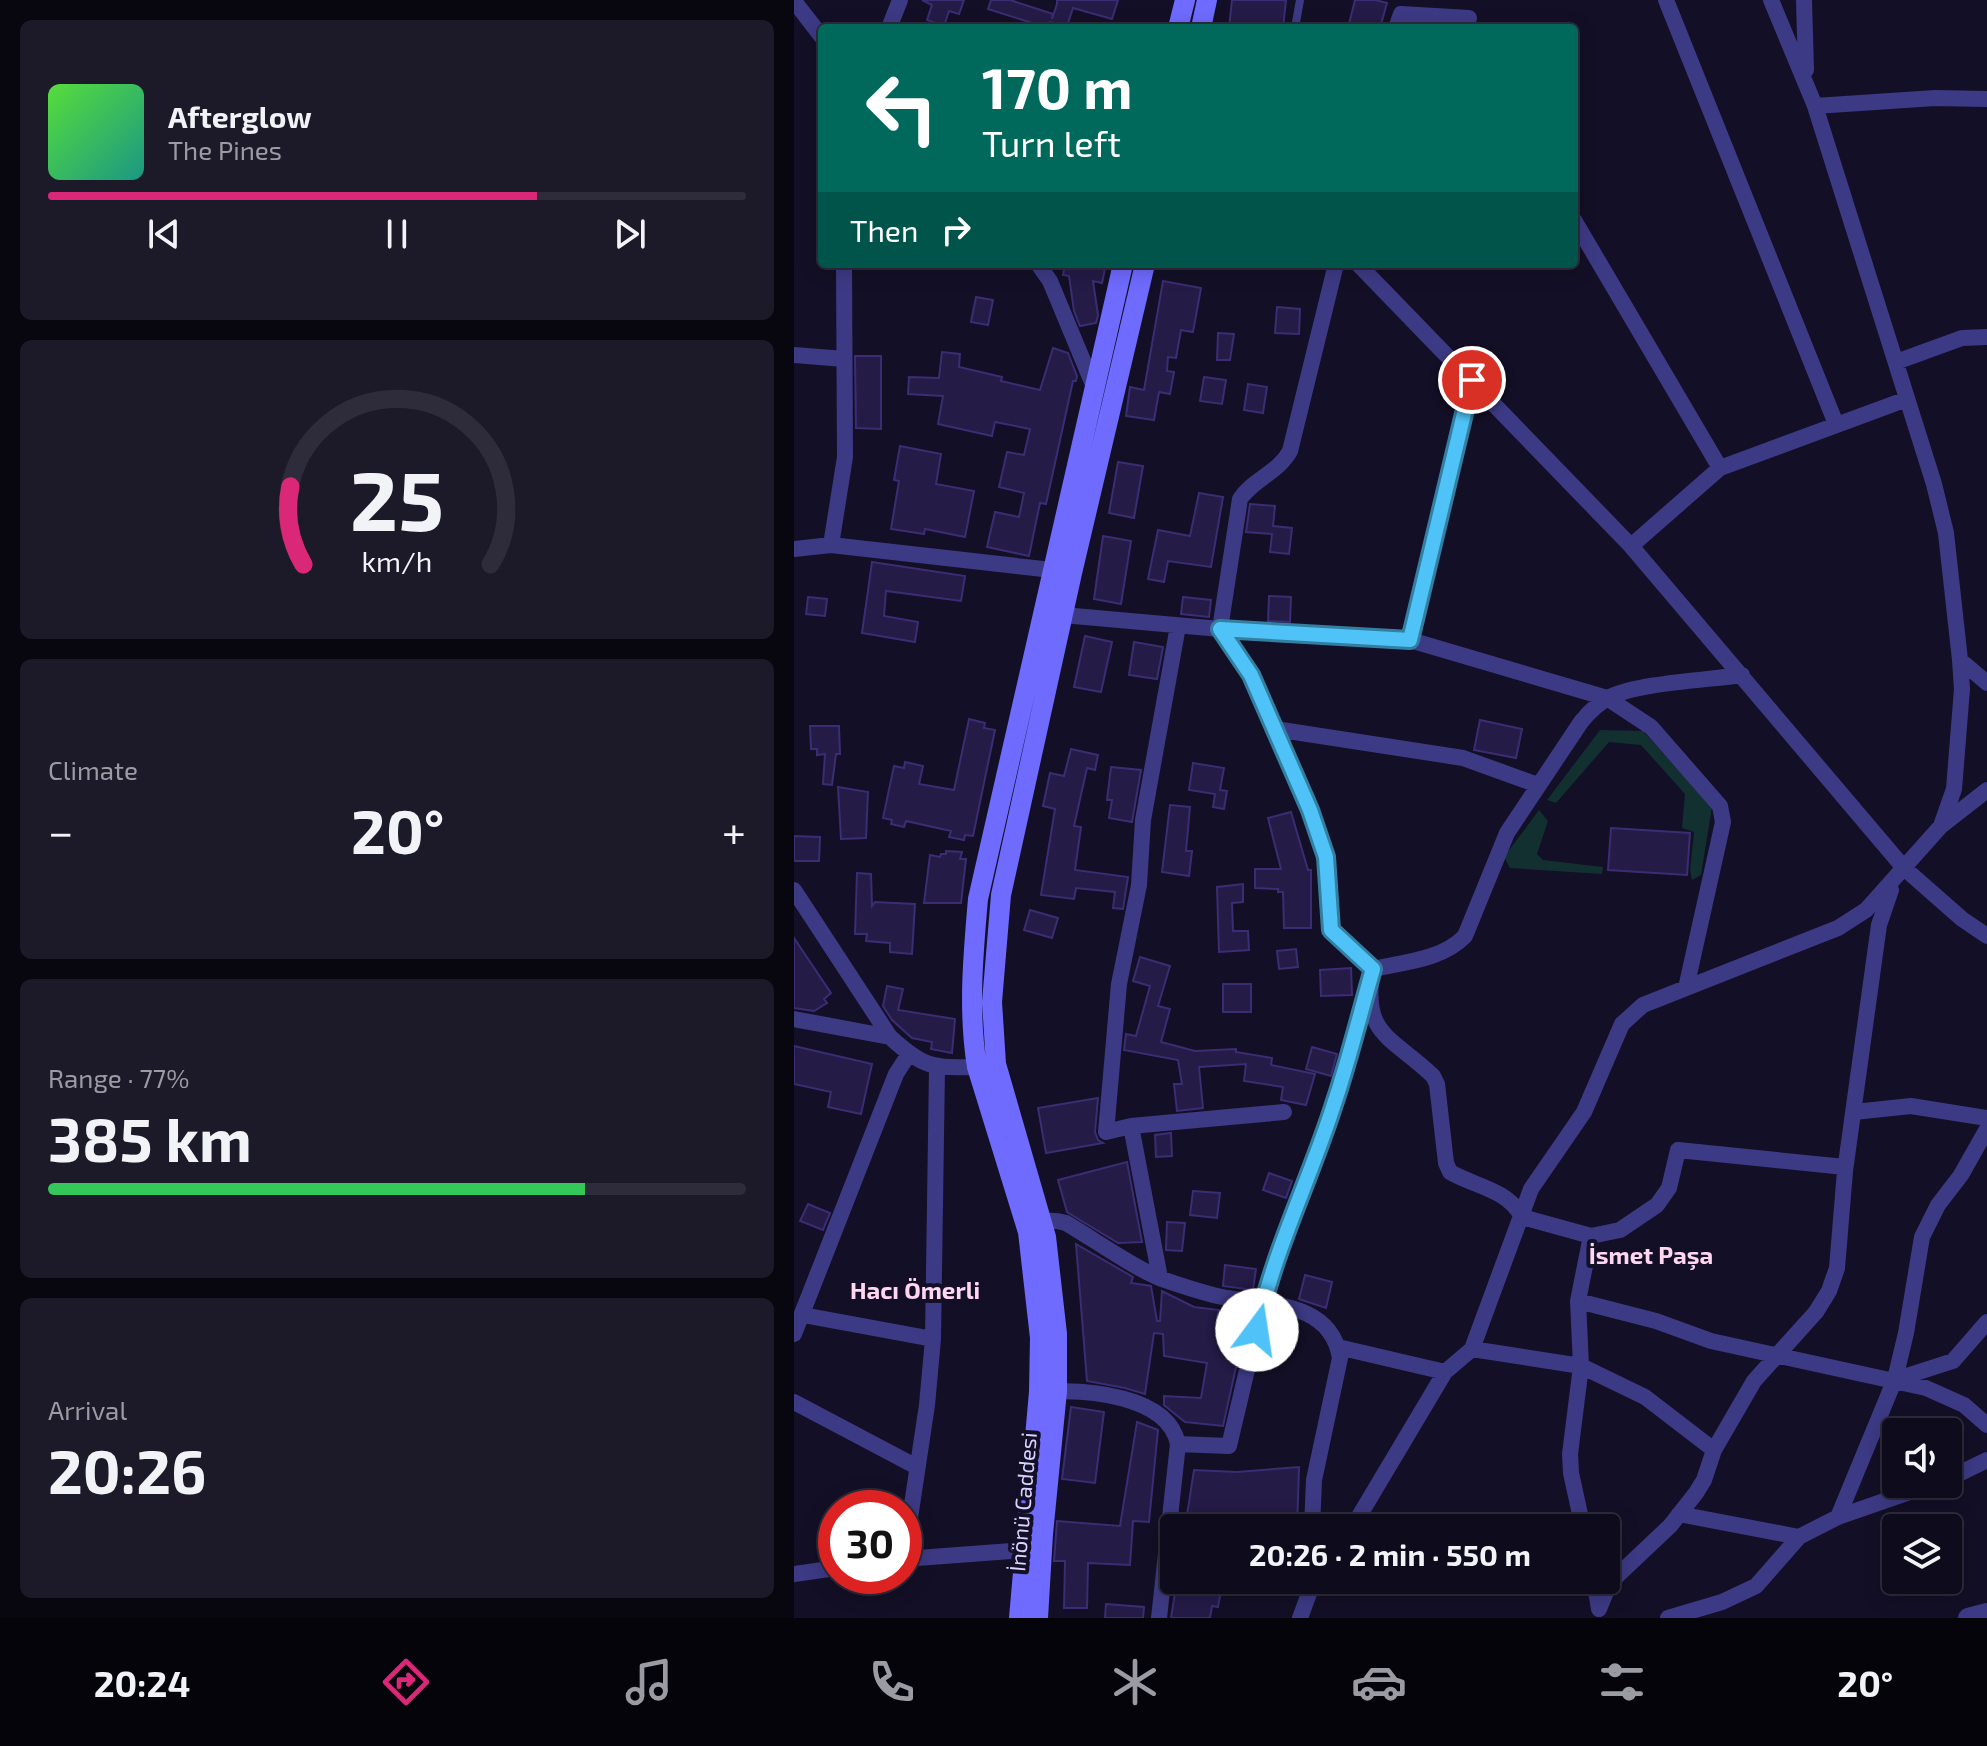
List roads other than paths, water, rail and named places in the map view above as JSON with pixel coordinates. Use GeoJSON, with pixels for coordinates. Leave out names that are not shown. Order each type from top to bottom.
{"type":"FeatureCollection","features":[{"type":"Feature","properties":{"kind":"main road"},"geometry":{"type":"LineString","coordinates":[[1179,24],[1185,0]]}},
{"type":"Feature","properties":{"kind":"main road"},"geometry":{"type":"LineString","coordinates":[[1202,24],[1207,0]]}},
{"type":"Feature","properties":{"kind":"main road"},"geometry":{"type":"LineString","coordinates":[[1034,1227],[996,1064],[992,1002],[1001,895],[1094,387],[1122,268]]}},
{"type":"Feature","properties":{"kind":"main road"},"geometry":{"type":"LineString","coordinates":[[1062,572],[1144,268]]}},
{"type":"Feature","properties":{"kind":"main road"},"geometry":{"type":"LineString","coordinates":[[1048,1392],[1057,1334],[1046,1237],[1034,1227],[977,1067],[972,1039],[971,979],[978,899],[1053,614]]}},
{"type":"Feature","properties":{"kind":"main road","name":"İnönü Caddesi"},"geometry":{"type":"LineString","coordinates":[[1019,1618],[1025,1550],[1048,1392]]}},
{"type":"Feature","properties":{"kind":"main road","name":"İnönü Caddesi"},"geometry":{"type":"LineString","coordinates":[[1038,1618],[1048,1392]]}},
{"type":"Feature","properties":{"kind":"street"},"geometry":{"type":"LineString","coordinates":[[891,24],[900,0]]}},
{"type":"Feature","properties":{"kind":"street"},"geometry":{"type":"LineString","coordinates":[[1397,24],[1401,14],[1470,23],[1466,0]]}},
{"type":"Feature","properties":{"kind":"street"},"geometry":{"type":"LineString","coordinates":[[1666,0],[1836,424]]}},
{"type":"Feature","properties":{"kind":"street"},"geometry":{"type":"LineString","coordinates":[[1771,0],[1815,106],[1934,484],[1946,533],[1962,689],[1954,789],[1941,826]]}},
{"type":"Feature","properties":{"kind":"street"},"geometry":{"type":"LineString","coordinates":[[1804,0],[1807,82]]}},
{"type":"Feature","properties":{"kind":"street"},"geometry":{"type":"LineString","coordinates":[[795,5],[818,32]]}},
{"type":"Feature","properties":{"kind":"street"},"geometry":{"type":"LineString","coordinates":[[1815,106],[1935,98],[1987,99]]}},
{"type":"Feature","properties":{"kind":"street"},"geometry":{"type":"LineString","coordinates":[[1578,227],[1720,468]]}},
{"type":"Feature","properties":{"kind":"street"},"geometry":{"type":"LineString","coordinates":[[831,545],[845,457],[844,268]]}},
{"type":"Feature","properties":{"kind":"street"},"geometry":{"type":"LineString","coordinates":[[1041,268],[1050,281],[1094,387]]}},
{"type":"Feature","properties":{"kind":"street"},"geometry":{"type":"LineString","coordinates":[[1335,268],[1290,451],[1284,463],[1246,490],[1240,499],[1220,629],[1251,675],[1310,810],[1326,857],[1331,930],[1373,969]]}},
{"type":"Feature","properties":{"kind":"street"},"geometry":{"type":"LineString","coordinates":[[1362,268],[1631,546],[1904,868],[1962,919],[1987,936]]}},
{"type":"Feature","properties":{"kind":"street"},"geometry":{"type":"LineString","coordinates":[[1896,362],[1962,338],[1987,337]]}},
{"type":"Feature","properties":{"kind":"street"},"geometry":{"type":"LineString","coordinates":[[794,355],[844,359]]}},
{"type":"Feature","properties":{"kind":"street"},"geometry":{"type":"LineString","coordinates":[[1410,640],[1472,380]]}},
{"type":"Feature","properties":{"kind":"street"},"geometry":{"type":"LineString","coordinates":[[1631,546],[1720,468],[1907,399]]}},
{"type":"Feature","properties":{"kind":"street"},"geometry":{"type":"LineString","coordinates":[[794,549],[831,545],[1062,572]]}},
{"type":"Feature","properties":{"kind":"street"},"geometry":{"type":"LineString","coordinates":[[1053,614],[1178,626],[1410,640],[1607,698],[1651,727],[1720,806],[1723,822],[1686,988]]}},
{"type":"Feature","properties":{"kind":"street"},"geometry":{"type":"LineString","coordinates":[[1178,626],[1143,820],[1139,885],[1119,984],[1106,1132],[1131,1126],[1284,1112]]}},
{"type":"Feature","properties":{"kind":"street"},"geometry":{"type":"LineString","coordinates":[[1960,660],[1987,683]]}},
{"type":"Feature","properties":{"kind":"street"},"geometry":{"type":"LineString","coordinates":[[1373,969],[1443,953],[1465,936],[1507,833],[1581,722],[1607,698],[1633,690],[1742,675]]}},
{"type":"Feature","properties":{"kind":"street"},"geometry":{"type":"LineString","coordinates":[[1275,729],[1463,758],[1538,785]]}},
{"type":"Feature","properties":{"kind":"street"},"geometry":{"type":"LineString","coordinates":[[1362,1514],[1445,1372],[1472,1349],[1531,1189],[1572,1131],[1594,1093],[1622,1024],[1643,1005],[1848,924],[1866,910],[1941,826],[1987,790]]}},
{"type":"Feature","properties":{"kind":"street"},"geometry":{"type":"LineString","coordinates":[[1600,1613],[1606,1592],[1617,1576],[1653,1544],[1704,1480],[1714,1450],[1754,1381],[1806,1323],[1829,1291],[1837,1268],[1845,1167],[1879,925],[1887,896],[1904,868]]}},
{"type":"Feature","properties":{"kind":"street"},"geometry":{"type":"LineString","coordinates":[[794,890],[890,1037],[909,1054],[937,1068],[977,1067]]}},
{"type":"Feature","properties":{"kind":"street"},"geometry":{"type":"LineString","coordinates":[[1373,969],[1368,992],[1373,1022],[1433,1076],[1437,1084],[1446,1163],[1450,1172],[1515,1202],[1522,1217],[1591,1236],[1620,1230],[1657,1205],[1669,1188],[1678,1150],[1845,1167]]}},
{"type":"Feature","properties":{"kind":"street"},"geometry":{"type":"LineString","coordinates":[[1178,1444],[1229,1446],[1263,1302],[1334,1105],[1373,969]]}},
{"type":"Feature","properties":{"kind":"street"},"geometry":{"type":"LineString","coordinates":[[794,1019],[890,1037]]}},
{"type":"Feature","properties":{"kind":"street"},"geometry":{"type":"LineString","coordinates":[[794,1334],[896,1074],[909,1054]]}},
{"type":"Feature","properties":{"kind":"street"},"geometry":{"type":"LineString","coordinates":[[914,1490],[933,1339],[937,1068]]}},
{"type":"Feature","properties":{"kind":"street"},"geometry":{"type":"LineString","coordinates":[[1854,1112],[1911,1106],[1987,1118]]}},
{"type":"Feature","properties":{"kind":"street"},"geometry":{"type":"LineString","coordinates":[[1131,1126],[1160,1278]]}},
{"type":"Feature","properties":{"kind":"street"},"geometry":{"type":"LineString","coordinates":[[1838,1517],[1895,1379],[1922,1237],[1938,1205],[1961,1175],[1987,1129]]}},
{"type":"Feature","properties":{"kind":"street"},"geometry":{"type":"LineString","coordinates":[[1034,1227],[1055,1220],[1066,1223],[1160,1278],[1224,1297],[1288,1307],[1316,1318],[1329,1328],[1340,1358],[1338,1379],[1314,1480],[1313,1514]]}},
{"type":"Feature","properties":{"kind":"street"},"geometry":{"type":"LineString","coordinates":[[1580,1514],[1570,1454],[1581,1366],[1578,1301],[1591,1236]]}},
{"type":"Feature","properties":{"kind":"street"},"geometry":{"type":"LineString","coordinates":[[1578,1301],[1656,1321],[1711,1341],[1895,1379],[1948,1395],[1987,1425]]}},
{"type":"Feature","properties":{"kind":"street"},"geometry":{"type":"LineString","coordinates":[[803,1315],[933,1339]]}},
{"type":"Feature","properties":{"kind":"street"},"geometry":{"type":"LineString","coordinates":[[1895,1379],[1953,1361],[1987,1322]]}},
{"type":"Feature","properties":{"kind":"street"},"geometry":{"type":"LineString","coordinates":[[1338,1347],[1445,1372]]}},
{"type":"Feature","properties":{"kind":"street"},"geometry":{"type":"LineString","coordinates":[[1472,1349],[1581,1366],[1645,1397],[1714,1450]]}},
{"type":"Feature","properties":{"kind":"street"},"geometry":{"type":"LineString","coordinates":[[1048,1392],[1098,1393],[1149,1409],[1171,1425],[1178,1444],[1159,1618]]}},
{"type":"Feature","properties":{"kind":"street"},"geometry":{"type":"LineString","coordinates":[[794,1402],[917,1467]]}},
{"type":"Feature","properties":{"kind":"street"},"geometry":{"type":"LineString","coordinates":[[1962,1472],[1987,1460]]}},
{"type":"Feature","properties":{"kind":"street"},"geometry":{"type":"LineString","coordinates":[[1668,1618],[1722,1602],[1756,1586],[1799,1537],[1838,1517],[1893,1498]]}},
{"type":"Feature","properties":{"kind":"street"},"geometry":{"type":"LineString","coordinates":[[1679,1514],[1799,1537]]}},
{"type":"Feature","properties":{"kind":"street"},"geometry":{"type":"LineString","coordinates":[[922,1557],[1025,1550]]}},
{"type":"Feature","properties":{"kind":"street"},"geometry":{"type":"LineString","coordinates":[[794,1574],[818,1571]]}},
{"type":"Feature","properties":{"kind":"street"},"geometry":{"type":"LineString","coordinates":[[1300,1618],[1307,1594]]}},
{"type":"Feature","properties":{"kind":"street"},"geometry":{"type":"LineString","coordinates":[[1968,1618],[1987,1613]]}},
{"type":"Feature","properties":{"kind":"lane"},"geometry":{"type":"LineString","coordinates":[[1296,24],[1300,0]]}},
{"type":"Feature","properties":{"kind":"district","name":"İsmet Paşa"},"geometry":{"type":"Point","coordinates":[1651,1256]}},
{"type":"Feature","properties":{"kind":"district","name":"Hacı Ömerli"},"geometry":{"type":"Point","coordinates":[915,1291]}}]}
